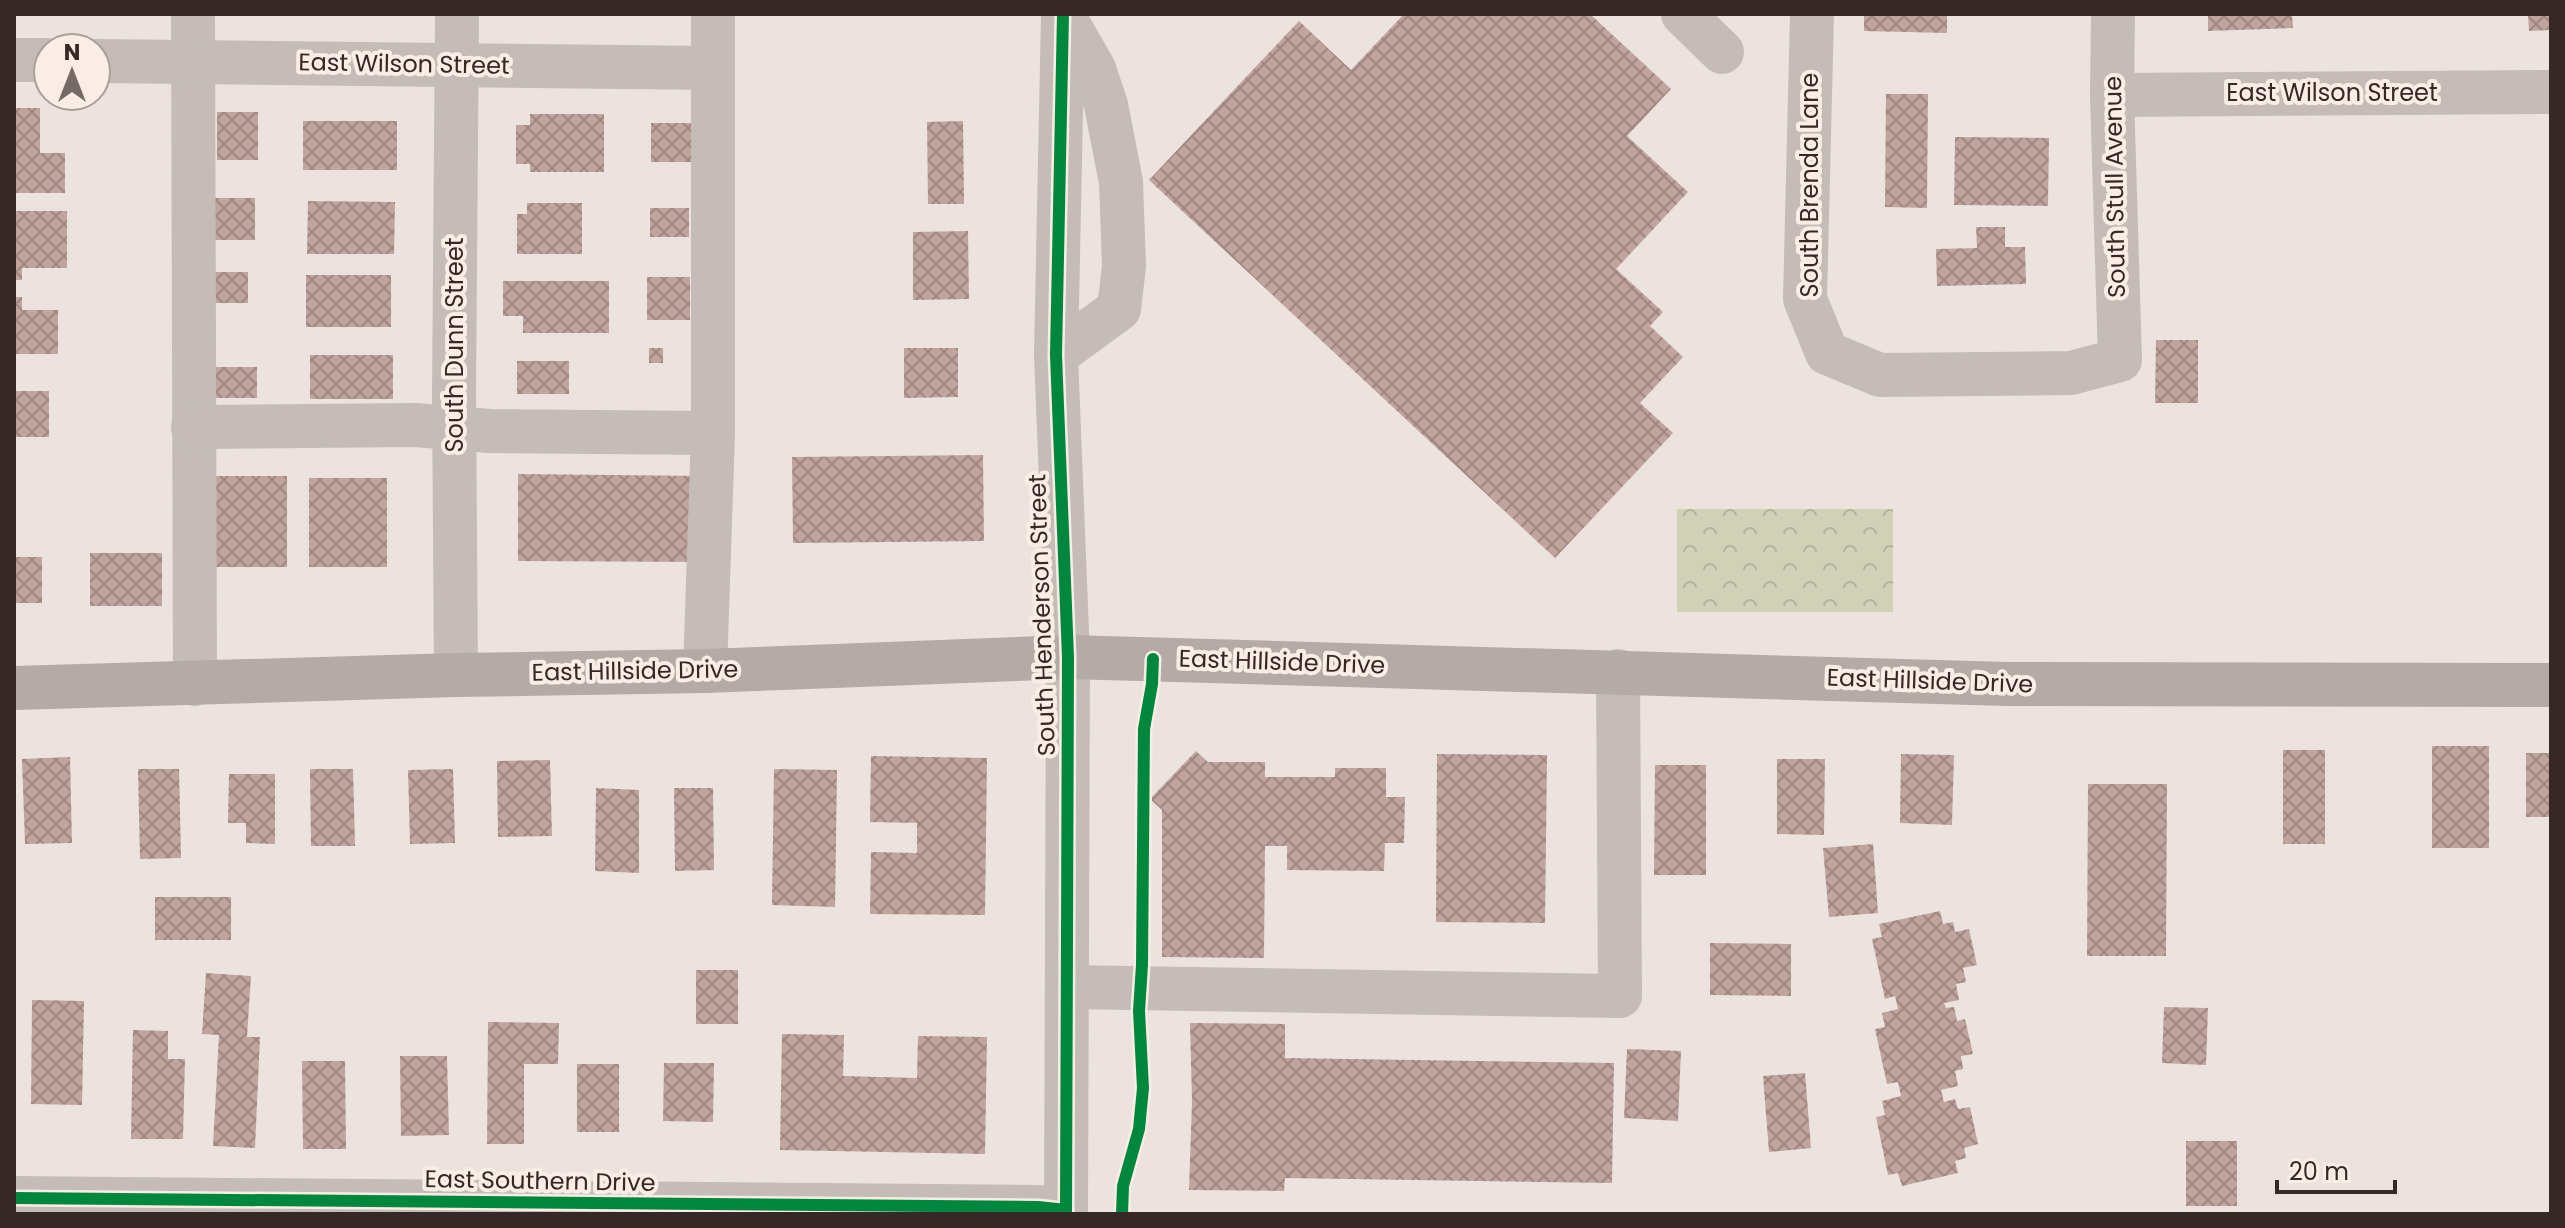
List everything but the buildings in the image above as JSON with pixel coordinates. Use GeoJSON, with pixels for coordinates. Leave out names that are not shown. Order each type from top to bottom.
{"type":"FeatureCollection","features":[{"type":"Feature","properties":{"kind":"main road","name":"East Hillside Drive"},"geometry":{"type":"LineString","coordinates":[[14,688],[705,671],[1068,657],[2008,684],[2551,685]]}},
{"type":"Feature","properties":{"kind":"street"},"geometry":{"type":"LineString","coordinates":[[193,14],[195,684]]}},
{"type":"Feature","properties":{"kind":"street","name":"South Dunn Street"},"geometry":{"type":"LineString","coordinates":[[456,675],[457,14]]}},
{"type":"Feature","properties":{"kind":"street"},"geometry":{"type":"LineString","coordinates":[[705,671],[713,433],[713,14]]}},
{"type":"Feature","properties":{"kind":"street"},"geometry":{"type":"LineString","coordinates":[[1056,355],[1119,309],[1124,266],[1121,182],[1106,105],[1094,69],[1063,14]]}},
{"type":"Feature","properties":{"kind":"street","name":"South Henderson Street"},"geometry":{"type":"LineString","coordinates":[[1063,14],[1056,355],[1068,657],[1066,1212]]}},
{"type":"Feature","properties":{"kind":"street"},"geometry":{"type":"LineString","coordinates":[[1683,14],[1722,52]]}},
{"type":"Feature","properties":{"kind":"street","name":"South Brenda Lane"},"geometry":{"type":"LineString","coordinates":[[1812,14],[1805,299],[1827,353],[1880,375],[2071,373],[2120,360]]}},
{"type":"Feature","properties":{"kind":"street","name":"South Stull Avenue"},"geometry":{"type":"LineString","coordinates":[[2113,14],[2112,95],[2120,360]]}},
{"type":"Feature","properties":{"kind":"street","name":"East Wilson Street"},"geometry":{"type":"LineString","coordinates":[[112,61],[713,68]]}},
{"type":"Feature","properties":{"kind":"street","name":"East Wilson Street"},"geometry":{"type":"LineString","coordinates":[[2112,95],[2551,92]]}},
{"type":"Feature","properties":{"kind":"street"},"geometry":{"type":"LineString","coordinates":[[193,427],[415,425],[490,431],[713,433]]}},
{"type":"Feature","properties":{"kind":"street"},"geometry":{"type":"LineString","coordinates":[[1068,987],[1620,996],[1618,671]]}},
{"type":"Feature","properties":{"kind":"street","name":"East Southern Drive"},"geometry":{"type":"LineString","coordinates":[[14,1198],[1007,1207],[1066,1212]]}},
{"type":"Feature","properties":{"kind":"green space"},"geometry":{"type":"Polygon","coordinates":[[[1677,509],[1893,509],[1893,612],[1677,612],[1677,509]]]}},
{"type":"Feature","properties":{"kind":"cycle path"},"geometry":{"type":"LineString","coordinates":[[1063,14],[1056,355],[1068,657],[1066,1214]]}},
{"type":"Feature","properties":{"kind":"cycle path"},"geometry":{"type":"LineString","coordinates":[[1122,1214],[1123,1186],[1139,1129],[1143,1088],[1139,1011],[1144,729],[1153,659]]}},
{"type":"Feature","properties":{"kind":"cycle path"},"geometry":{"type":"LineString","coordinates":[[14,1198],[1038,1207],[1066,1210]]}}]}
